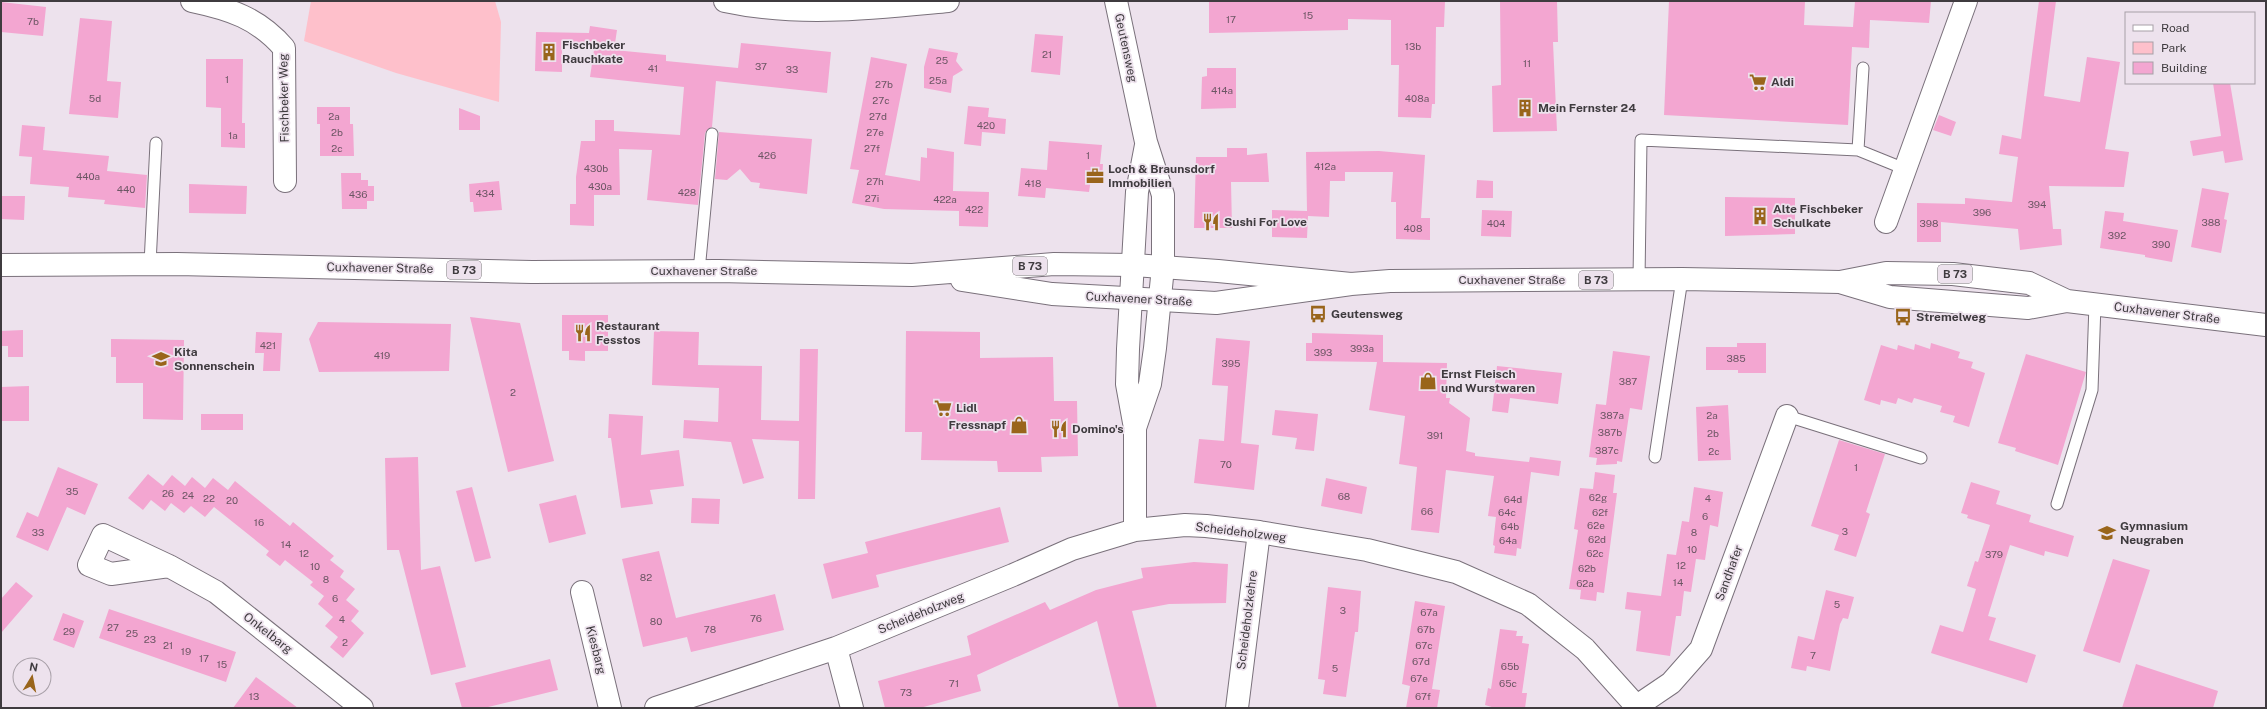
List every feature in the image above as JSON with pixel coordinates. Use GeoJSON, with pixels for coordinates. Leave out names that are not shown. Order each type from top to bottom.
{"type":"FeatureCollection","features":[{"type":"Feature","properties":{"kind":"street","name":"Fischbeker Weg"},"geometry":{"type":"LineString","coordinates":[[192,1],[215,3],[253,20],[270,32],[284,48],[285,181]]}},
{"type":"Feature","properties":{"kind":"street"},"geometry":{"type":"LineString","coordinates":[[725,1],[762,8],[858,10],[948,1]]}},
{"type":"Feature","properties":{"kind":"street","name":"Geutensweg"},"geometry":{"type":"LineString","coordinates":[[1116,1],[1146,142],[1163,195],[1160,302],[1150,384],[1135,428]]}},
{"type":"Feature","properties":{"kind":"street"},"geometry":{"type":"LineString","coordinates":[[1886,222],[1966,1]]}},
{"type":"Feature","properties":{"kind":"street","name":"Geutensweg"},"geometry":{"type":"LineString","coordinates":[[1135,428],[1127,384],[1137,192],[1146,142]]}},
{"type":"Feature","properties":{"kind":"street","name":"Cuxhavener Straße"},"geometry":{"type":"LineString","coordinates":[[1,265],[150,264],[532,272],[699,271],[927,274],[1054,264],[1134,265],[1351,284]]}},
{"type":"Feature","properties":{"kind":"street","name":"Cuxhavener Straße"},"geometry":{"type":"LineString","coordinates":[[927,274],[1052,294],[1160,302],[1216,303],[1351,284],[1429,281],[1682,279],[1840,282],[1890,296],[2028,308],[2068,301],[2266,325]]}},
{"type":"Feature","properties":{"kind":"street","name":"Sandhafer"},"geometry":{"type":"LineString","coordinates":[[1637,707],[1671,683],[1701,649],[1787,416]]}},
{"type":"Feature","properties":{"kind":"street"},"geometry":{"type":"LineString","coordinates":[[1135,428],[1135,530]]}},
{"type":"Feature","properties":{"kind":"street","name":"Scheideholzweg"},"geometry":{"type":"LineString","coordinates":[[656,708],[836,648],[1013,576],[1072,549],[1135,530],[1164,526],[1206,526],[1260,532],[1368,550],[1431,564],[1456,572],[1528,604],[1585,650],[1637,707]]}},
{"type":"Feature","properties":{"kind":"street","name":"Scheideholzkehre"},"geometry":{"type":"LineString","coordinates":[[1237,708],[1260,532]]}},
{"type":"Feature","properties":{"kind":"street","name":"Onkelbarg"},"geometry":{"type":"LineString","coordinates":[[169,566],[216,592],[362,708]]}},
{"type":"Feature","properties":{"kind":"street","name":"Kiesbarg"},"geometry":{"type":"LineString","coordinates":[[582,592],[610,708]]}},
{"type":"Feature","properties":{"kind":"street"},"geometry":{"type":"LineString","coordinates":[[836,648],[852,708]]}},
{"type":"Feature","properties":{"kind":"lane"},"geometry":{"type":"LineString","coordinates":[[1858,150],[1863,68]]}},
{"type":"Feature","properties":{"kind":"lane"},"geometry":{"type":"LineString","coordinates":[[699,271],[712,134]]}},
{"type":"Feature","properties":{"kind":"lane"},"geometry":{"type":"LineString","coordinates":[[1639,280],[1641,140],[1858,150],[1905,169]]}},
{"type":"Feature","properties":{"kind":"lane"},"geometry":{"type":"LineString","coordinates":[[150,264],[156,143]]}},
{"type":"Feature","properties":{"kind":"lane"},"geometry":{"type":"LineString","coordinates":[[1655,457],[1682,279]]}},
{"type":"Feature","properties":{"kind":"lane"},"geometry":{"type":"LineString","coordinates":[[2057,504],[2092,390],[2095,304]]}},
{"type":"Feature","properties":{"kind":"lane"},"geometry":{"type":"LineString","coordinates":[[1787,416],[1921,458]]}},
{"type":"Feature","properties":{"kind":"green space"},"geometry":{"type":"Polygon","coordinates":[[[311,1],[495,1],[501,22],[499,102],[396,73],[304,41],[311,1]]]}},
{"type":"Feature","properties":{"kind":"building"},"geometry":{"type":"Polygon","coordinates":[[[1209,1],[1445,1],[1444,27],[1436,27],[1435,104],[1432,104],[1431,118],[1398,117],[1399,65],[1391,65],[1391,20],[1348,19],[1348,30],[1209,33],[1209,1]]]}},
{"type":"Feature","properties":{"kind":"building"},"geometry":{"type":"Polygon","coordinates":[[[1500,1],[1557,1],[1558,42],[1553,42],[1557,131],[1493,132],[1492,86],[1501,85],[1500,1]]]}},
{"type":"Feature","properties":{"kind":"building","name":"Aldi"},"geometry":{"type":"Polygon","coordinates":[[[1669,1],[1805,1],[1804,25],[1853,27],[1855,1],[1931,1],[1929,23],[1870,20],[1869,48],[1852,47],[1848,125],[1664,115],[1669,1]]]}},
{"type":"Feature","properties":{"kind":"building"},"geometry":{"type":"Polygon","coordinates":[[[2039,1],[2056,1],[2044,96],[2080,102],[2087,57],[2120,62],[2105,149],[2129,152],[2124,187],[2049,186],[2053,229],[2061,229],[2062,245],[2020,250],[2018,229],[1941,222],[1941,242],[1917,242],[1917,203],[1965,204],[1965,198],[2012,202],[2018,157],[1999,154],[2002,135],[2021,139],[2039,1]]]}},
{"type":"Feature","properties":{"kind":"building"},"geometry":{"type":"Polygon","coordinates":[[[1,2],[46,7],[43,36],[1,32],[1,2]]]}},
{"type":"Feature","properties":{"kind":"building"},"geometry":{"type":"Polygon","coordinates":[[[80,18],[112,21],[107,81],[121,82],[118,118],[69,114],[80,18]]]}},
{"type":"Feature","properties":{"kind":"building"},"geometry":{"type":"Polygon","coordinates":[[[590,26],[617,30],[614,50],[666,55],[666,61],[738,68],[741,43],[831,52],[827,93],[716,81],[712,127],[705,133],[698,205],[647,200],[652,150],[619,149],[620,195],[594,195],[594,226],[570,225],[570,204],[576,204],[576,177],[581,141],[595,141],[595,120],[614,120],[614,131],[680,135],[684,87],[590,77],[594,50],[562,46],[562,72],[535,71],[536,32],[589,33],[590,26]]]}},
{"type":"Feature","properties":{"kind":"building"},"geometry":{"type":"Polygon","coordinates":[[[1035,34],[1063,36],[1060,75],[1031,72],[1035,34]]]}},
{"type":"Feature","properties":{"kind":"building"},"geometry":{"type":"Polygon","coordinates":[[[929,48],[958,53],[956,61],[963,70],[953,76],[951,93],[924,88],[924,67],[929,48]]]}},
{"type":"Feature","properties":{"kind":"building"},"geometry":{"type":"Polygon","coordinates":[[[871,57],[907,64],[885,175],[920,181],[921,157],[927,158],[927,148],[954,152],[953,191],[989,192],[988,227],[959,226],[959,211],[884,209],[852,203],[859,170],[850,169],[871,57]]]}},
{"type":"Feature","properties":{"kind":"building"},"geometry":{"type":"Polygon","coordinates":[[[206,59],[243,59],[242,123],[245,123],[245,148],[221,147],[221,108],[206,107],[206,59]]]}},
{"type":"Feature","properties":{"kind":"building"},"geometry":{"type":"Polygon","coordinates":[[[1207,68],[1236,68],[1236,108],[1201,109],[1202,77],[1207,76],[1207,68]]]}},
{"type":"Feature","properties":{"kind":"building"},"geometry":{"type":"Polygon","coordinates":[[[2213,84],[2230,84],[2243,160],[2225,163],[2223,151],[2193,156],[2190,141],[2221,136],[2213,84]]]}},
{"type":"Feature","properties":{"kind":"building"},"geometry":{"type":"Polygon","coordinates":[[[968,106],[989,108],[988,117],[1006,119],[1005,134],[982,132],[981,146],[964,144],[968,106]]]}},
{"type":"Feature","properties":{"kind":"building"},"geometry":{"type":"Polygon","coordinates":[[[317,107],[350,107],[350,124],[353,124],[354,156],[320,156],[320,124],[317,124],[317,107]]]}},
{"type":"Feature","properties":{"kind":"building"},"geometry":{"type":"Polygon","coordinates":[[[459,108],[480,116],[480,130],[459,130],[459,108]]]}},
{"type":"Feature","properties":{"kind":"building"},"geometry":{"type":"Polygon","coordinates":[[[1939,115],[1956,122],[1951,136],[1933,130],[1939,115]]]}},
{"type":"Feature","properties":{"kind":"building"},"geometry":{"type":"Polygon","coordinates":[[[22,125],[45,127],[43,150],[109,156],[107,171],[147,175],[145,208],[104,204],[105,200],[68,197],[69,187],[30,184],[32,157],[19,156],[22,125]]]}},
{"type":"Feature","properties":{"kind":"building"},"geometry":{"type":"Polygon","coordinates":[[[719,132],[812,139],[807,194],[759,188],[760,183],[751,182],[740,169],[727,180],[715,179],[719,132]]]}},
{"type":"Feature","properties":{"kind":"building"},"geometry":{"type":"Polygon","coordinates":[[[1049,141],[1102,145],[1100,164],[1103,164],[1102,180],[1091,179],[1089,192],[1046,188],[1045,198],[1018,196],[1021,168],[1047,170],[1049,141]]]}},
{"type":"Feature","properties":{"kind":"building"},"geometry":{"type":"Polygon","coordinates":[[[1227,148],[1247,148],[1247,155],[1267,153],[1269,182],[1231,182],[1232,228],[1194,228],[1196,157],[1227,157],[1227,148]]]}},
{"type":"Feature","properties":{"kind":"building"},"geometry":{"type":"Polygon","coordinates":[[[1379,151],[1425,155],[1421,218],[1430,218],[1430,240],[1396,239],[1396,202],[1391,202],[1393,172],[1345,172],[1345,181],[1330,181],[1329,217],[1308,216],[1307,238],[1272,237],[1272,210],[1307,211],[1306,152],[1379,151]]]}},
{"type":"Feature","properties":{"kind":"building"},"geometry":{"type":"Polygon","coordinates":[[[341,173],[361,173],[361,180],[368,180],[368,186],[374,186],[374,201],[367,201],[367,209],[342,209],[341,173]]]}},
{"type":"Feature","properties":{"kind":"building"},"geometry":{"type":"Polygon","coordinates":[[[1477,180],[1493,181],[1493,198],[1476,198],[1477,180]]]}},
{"type":"Feature","properties":{"kind":"building"},"geometry":{"type":"Polygon","coordinates":[[[499,181],[502,210],[474,212],[473,202],[470,202],[469,184],[499,181]]]}},
{"type":"Feature","properties":{"kind":"building"},"geometry":{"type":"Polygon","coordinates":[[[189,184],[247,186],[246,214],[189,213],[189,184]]]}},
{"type":"Feature","properties":{"kind":"building"},"geometry":{"type":"Polygon","coordinates":[[[2202,188],[2229,193],[2224,219],[2227,220],[2221,253],[2191,247],[2202,188]]]}},
{"type":"Feature","properties":{"kind":"building"},"geometry":{"type":"Polygon","coordinates":[[[1,196],[25,196],[24,220],[1,219],[1,196]]]}},
{"type":"Feature","properties":{"kind":"building","name":"Alte Fischbeker Schulkate"},"geometry":{"type":"Polygon","coordinates":[[[1725,197],[1795,198],[1795,234],[1725,236],[1725,197]]]}},
{"type":"Feature","properties":{"kind":"building"},"geometry":{"type":"Polygon","coordinates":[[[1482,210],[1512,211],[1511,237],[1481,236],[1482,210]]]}},
{"type":"Feature","properties":{"kind":"building"},"geometry":{"type":"Polygon","coordinates":[[[2105,211],[2124,213],[2123,221],[2178,230],[2172,262],[2145,257],[2145,255],[2100,248],[2105,211]]]}},
{"type":"Feature","properties":{"kind":"building"},"geometry":{"type":"Polygon","coordinates":[[[562,315],[608,315],[608,351],[585,351],[585,361],[569,360],[569,351],[562,351],[562,315]]]}},
{"type":"Feature","properties":{"kind":"building"},"geometry":{"type":"Polygon","coordinates":[[[470,317],[520,323],[554,461],[508,472],[470,317]]]}},
{"type":"Feature","properties":{"kind":"building"},"geometry":{"type":"Polygon","coordinates":[[[318,322],[451,324],[449,371],[319,372],[309,339],[318,322]]]}},
{"type":"Feature","properties":{"kind":"building"},"geometry":{"type":"Polygon","coordinates":[[[23,330],[23,357],[8,357],[8,346],[1,346],[1,331],[23,330]]]}},
{"type":"Feature","properties":{"kind":"building"},"geometry":{"type":"Polygon","coordinates":[[[654,331],[699,332],[698,365],[762,366],[761,420],[799,421],[800,349],[818,349],[815,499],[798,499],[799,441],[752,439],[764,478],[743,484],[731,442],[683,438],[684,420],[718,422],[719,388],[652,385],[654,331]]]}},
{"type":"Feature","properties":{"kind":"building"},"geometry":{"type":"Polygon","coordinates":[[[906,331],[980,332],[980,358],[1053,357],[1054,401],[1077,401],[1078,456],[1041,457],[1042,472],[998,472],[997,461],[921,460],[922,432],[905,432],[906,331]]]}},
{"type":"Feature","properties":{"kind":"building"},"geometry":{"type":"Polygon","coordinates":[[[256,332],[282,333],[280,371],[263,371],[264,353],[255,353],[256,332]]]}},
{"type":"Feature","properties":{"kind":"building"},"geometry":{"type":"Polygon","coordinates":[[[1312,333],[1383,335],[1383,362],[1447,363],[1446,398],[1450,398],[1449,403],[1470,418],[1466,451],[1475,453],[1475,456],[1529,462],[1530,457],[1561,461],[1559,476],[1531,472],[1521,549],[1517,548],[1516,556],[1494,553],[1495,546],[1493,545],[1496,517],[1488,516],[1494,476],[1446,470],[1439,533],[1411,530],[1417,467],[1399,464],[1405,416],[1369,410],[1377,362],[1306,361],[1306,343],[1312,343],[1312,333]]]}},
{"type":"Feature","properties":{"kind":"building"},"geometry":{"type":"Polygon","coordinates":[[[1216,338],[1250,341],[1241,443],[1259,445],[1254,490],[1194,483],[1199,439],[1224,441],[1228,386],[1212,385],[1216,338]]]}},
{"type":"Feature","properties":{"kind":"building"},"geometry":{"type":"Polygon","coordinates":[[[111,339],[184,340],[183,420],[143,419],[143,383],[116,383],[116,357],[111,357],[111,339]]]}},
{"type":"Feature","properties":{"kind":"building"},"geometry":{"type":"Polygon","coordinates":[[[1737,343],[1766,343],[1766,373],[1738,373],[1738,370],[1706,370],[1706,347],[1737,347],[1737,343]]]}},
{"type":"Feature","properties":{"kind":"building"},"geometry":{"type":"Polygon","coordinates":[[[1931,343],[1960,352],[1958,358],[1973,362],[1971,368],[1985,373],[1969,427],[1953,422],[1955,416],[1940,412],[1942,406],[1914,398],[1912,403],[1898,398],[1896,404],[1881,400],[1880,405],[1864,400],[1881,345],[1897,350],[1898,345],[1914,350],[1915,344],[1930,349],[1931,343]]]}},
{"type":"Feature","properties":{"kind":"building"},"geometry":{"type":"Polygon","coordinates":[[[1613,351],[1650,356],[1642,410],[1630,408],[1622,462],[1617,461],[1617,464],[1596,465],[1597,458],[1589,457],[1596,404],[1606,405],[1613,351]]]}},
{"type":"Feature","properties":{"kind":"building"},"geometry":{"type":"Polygon","coordinates":[[[2026,354],[2086,372],[2058,465],[2015,451],[2016,448],[1998,443],[2026,354]]]}},
{"type":"Feature","properties":{"kind":"building"},"geometry":{"type":"Polygon","coordinates":[[[1497,366],[1562,373],[1558,404],[1510,398],[1508,413],[1492,411],[1497,366]]]}},
{"type":"Feature","properties":{"kind":"building"},"geometry":{"type":"Polygon","coordinates":[[[29,386],[29,421],[1,421],[1,387],[29,386]]]}},
{"type":"Feature","properties":{"kind":"building"},"geometry":{"type":"Polygon","coordinates":[[[1728,405],[1731,460],[1698,461],[1696,407],[1728,405]]]}},
{"type":"Feature","properties":{"kind":"building"},"geometry":{"type":"Polygon","coordinates":[[[1275,410],[1318,414],[1314,451],[1295,449],[1297,438],[1272,435],[1275,410]]]}},
{"type":"Feature","properties":{"kind":"building"},"geometry":{"type":"Polygon","coordinates":[[[201,414],[243,414],[243,430],[201,430],[201,414]]]}},
{"type":"Feature","properties":{"kind":"building"},"geometry":{"type":"Polygon","coordinates":[[[609,414],[643,416],[641,455],[679,450],[684,486],[650,490],[653,504],[621,508],[611,438],[608,438],[609,414]]]}},
{"type":"Feature","properties":{"kind":"building"},"geometry":{"type":"Polygon","coordinates":[[[1839,440],[1885,454],[1866,512],[1870,514],[1856,557],[1834,550],[1839,535],[1811,526],[1839,440]]]}},
{"type":"Feature","properties":{"kind":"building"},"geometry":{"type":"Polygon","coordinates":[[[418,457],[421,570],[440,566],[466,667],[431,675],[399,550],[387,550],[385,458],[418,457]]]}},
{"type":"Feature","properties":{"kind":"building"},"geometry":{"type":"Polygon","coordinates":[[[58,467],[98,484],[85,515],[67,507],[48,551],[16,537],[27,512],[38,517],[58,467]]]}},
{"type":"Feature","properties":{"kind":"building"},"geometry":{"type":"Polygon","coordinates":[[[1595,472],[1615,475],[1613,493],[1617,493],[1604,593],[1597,592],[1596,601],[1580,599],[1581,590],[1569,589],[1578,530],[1574,529],[1580,488],[1593,489],[1595,472]]]}},
{"type":"Feature","properties":{"kind":"building"},"geometry":{"type":"Polygon","coordinates":[[[148,474],[163,486],[172,475],[185,486],[192,477],[205,488],[213,478],[228,490],[235,481],[290,526],[293,522],[334,556],[330,560],[344,571],[340,577],[355,589],[346,600],[359,611],[351,621],[364,633],[343,658],[330,647],[338,637],[325,626],[333,617],[318,604],[324,596],[310,585],[313,582],[285,560],[280,566],[266,555],[269,551],[214,507],[205,517],[191,506],[184,513],[171,503],[165,511],[151,500],[143,510],[128,498],[148,474]]]}},
{"type":"Feature","properties":{"kind":"building"},"geometry":{"type":"Polygon","coordinates":[[[1326,478],[1367,487],[1362,514],[1321,506],[1326,478]]]}},
{"type":"Feature","properties":{"kind":"building"},"geometry":{"type":"Polygon","coordinates":[[[1971,482],[2000,491],[1996,504],[2031,515],[2029,522],[2074,536],[2068,557],[2045,551],[2044,556],[2010,545],[1988,616],[1996,618],[1989,640],[2036,655],[2027,683],[1931,653],[1940,625],[1963,632],[1976,589],[1967,586],[1975,561],[1978,562],[1990,525],[1967,518],[1968,515],[1961,513],[1971,482]]]}},
{"type":"Feature","properties":{"kind":"building"},"geometry":{"type":"Polygon","coordinates":[[[472,487],[491,558],[475,562],[456,491],[472,487]]]}},
{"type":"Feature","properties":{"kind":"building"},"geometry":{"type":"Polygon","coordinates":[[[1694,487],[1723,492],[1718,527],[1710,525],[1705,560],[1696,559],[1691,592],[1684,591],[1681,616],[1676,616],[1670,656],[1636,651],[1641,611],[1625,609],[1627,592],[1661,596],[1667,554],[1676,555],[1682,521],[1689,522],[1694,487]]]}},
{"type":"Feature","properties":{"kind":"building"},"geometry":{"type":"Polygon","coordinates":[[[576,495],[586,534],[549,543],[539,504],[576,495]]]}},
{"type":"Feature","properties":{"kind":"building"},"geometry":{"type":"Polygon","coordinates":[[[692,498],[720,499],[719,524],[691,523],[692,498]]]}},
{"type":"Feature","properties":{"kind":"building"},"geometry":{"type":"Polygon","coordinates":[[[1000,507],[1009,542],[876,575],[879,587],[832,599],[823,564],[868,553],[865,542],[1000,507]]]}},
{"type":"Feature","properties":{"kind":"building"},"geometry":{"type":"Polygon","coordinates":[[[659,551],[676,618],[775,594],[784,630],[691,652],[687,637],[643,647],[622,559],[659,551]]]}},
{"type":"Feature","properties":{"kind":"building"},"geometry":{"type":"Polygon","coordinates":[[[2113,559],[2150,570],[2120,663],[2083,651],[2113,559]]]}},
{"type":"Feature","properties":{"kind":"building"},"geometry":{"type":"Polygon","coordinates":[[[1194,562],[1228,564],[1226,603],[1169,604],[1132,611],[1157,708],[1119,708],[1097,621],[977,675],[981,691],[920,708],[885,708],[878,681],[971,655],[967,636],[1045,602],[1050,610],[1096,590],[1143,578],[1141,568],[1194,562]]]}},
{"type":"Feature","properties":{"kind":"building"},"geometry":{"type":"Polygon","coordinates":[[[16,582],[33,596],[1,633],[1,599],[16,582]]]}},
{"type":"Feature","properties":{"kind":"building"},"geometry":{"type":"Polygon","coordinates":[[[1328,587],[1361,591],[1358,632],[1355,632],[1346,697],[1323,694],[1325,680],[1318,679],[1328,587]]]}},
{"type":"Feature","properties":{"kind":"building"},"geometry":{"type":"Polygon","coordinates":[[[1826,590],[1854,597],[1848,619],[1843,618],[1840,624],[1830,671],[1807,666],[1806,671],[1791,668],[1798,636],[1814,640],[1826,590]]]}},
{"type":"Feature","properties":{"kind":"building"},"geometry":{"type":"Polygon","coordinates":[[[1415,601],[1445,606],[1432,689],[1440,690],[1437,708],[1406,708],[1410,686],[1402,684],[1415,601]]]}},
{"type":"Feature","properties":{"kind":"building"},"geometry":{"type":"Polygon","coordinates":[[[109,609],[236,652],[226,682],[99,638],[109,609]]]}},
{"type":"Feature","properties":{"kind":"building"},"geometry":{"type":"Polygon","coordinates":[[[63,613],[84,621],[74,648],[53,640],[63,613]]]}},
{"type":"Feature","properties":{"kind":"building"},"geometry":{"type":"Polygon","coordinates":[[[1500,629],[1517,631],[1516,636],[1523,636],[1522,643],[1529,644],[1522,693],[1527,693],[1525,708],[1495,708],[1485,705],[1488,688],[1491,689],[1500,629]]]}},
{"type":"Feature","properties":{"kind":"building"},"geometry":{"type":"Polygon","coordinates":[[[550,659],[558,690],[484,708],[462,708],[455,683],[550,659]]]}},
{"type":"Feature","properties":{"kind":"building"},"geometry":{"type":"Polygon","coordinates":[[[2136,664],[2218,691],[2213,708],[2122,708],[2136,664]]]}},
{"type":"Feature","properties":{"kind":"building"},"geometry":{"type":"Polygon","coordinates":[[[256,677],[271,688],[298,708],[233,708],[256,677]]]}},
{"type":"Feature","properties":{"kind":"place","name":"Fischbeker Rauchkate"},"geometry":{"type":"Point","coordinates":[549,52]}},
{"type":"Feature","properties":{"kind":"place","name":"Aldi"},"geometry":{"type":"Point","coordinates":[1758,82]}},
{"type":"Feature","properties":{"kind":"place","name":"Mein Fernster 24"},"geometry":{"type":"Point","coordinates":[1525,108]}},
{"type":"Feature","properties":{"kind":"place","name":"Loch & Braunsdorf Immobilien"},"geometry":{"type":"Point","coordinates":[1095,176]}},
{"type":"Feature","properties":{"kind":"place","name":"Alte Fischbeker Schulkate"},"geometry":{"type":"Point","coordinates":[1760,216]}},
{"type":"Feature","properties":{"kind":"place","name":"Sushi For Love"},"geometry":{"type":"Point","coordinates":[1211,222]}},
{"type":"Feature","properties":{"kind":"place","name":"Geutensweg"},"geometry":{"type":"Point","coordinates":[1318,314]}},
{"type":"Feature","properties":{"kind":"place","name":"Stremelweg"},"geometry":{"type":"Point","coordinates":[1903,317]}},
{"type":"Feature","properties":{"kind":"place","name":"Restaurant Fesstos"},"geometry":{"type":"Point","coordinates":[583,333]}},
{"type":"Feature","properties":{"kind":"place","name":"Kita Sonnenschein"},"geometry":{"type":"Point","coordinates":[161,359]}},
{"type":"Feature","properties":{"kind":"place","name":"Ernst Fleisch und Wurstwaren"},"geometry":{"type":"Point","coordinates":[1428,381]}},
{"type":"Feature","properties":{"kind":"place","name":"Lidl"},"geometry":{"type":"Point","coordinates":[943,408]}},
{"type":"Feature","properties":{"kind":"place","name":"Fressnapf"},"geometry":{"type":"Point","coordinates":[1019,425]}},
{"type":"Feature","properties":{"kind":"place","name":"Domino's"},"geometry":{"type":"Point","coordinates":[1059,429]}},
{"type":"Feature","properties":{"kind":"place","name":"Gymnasium Neugraben"},"geometry":{"type":"Point","coordinates":[2107,533]}}]}
